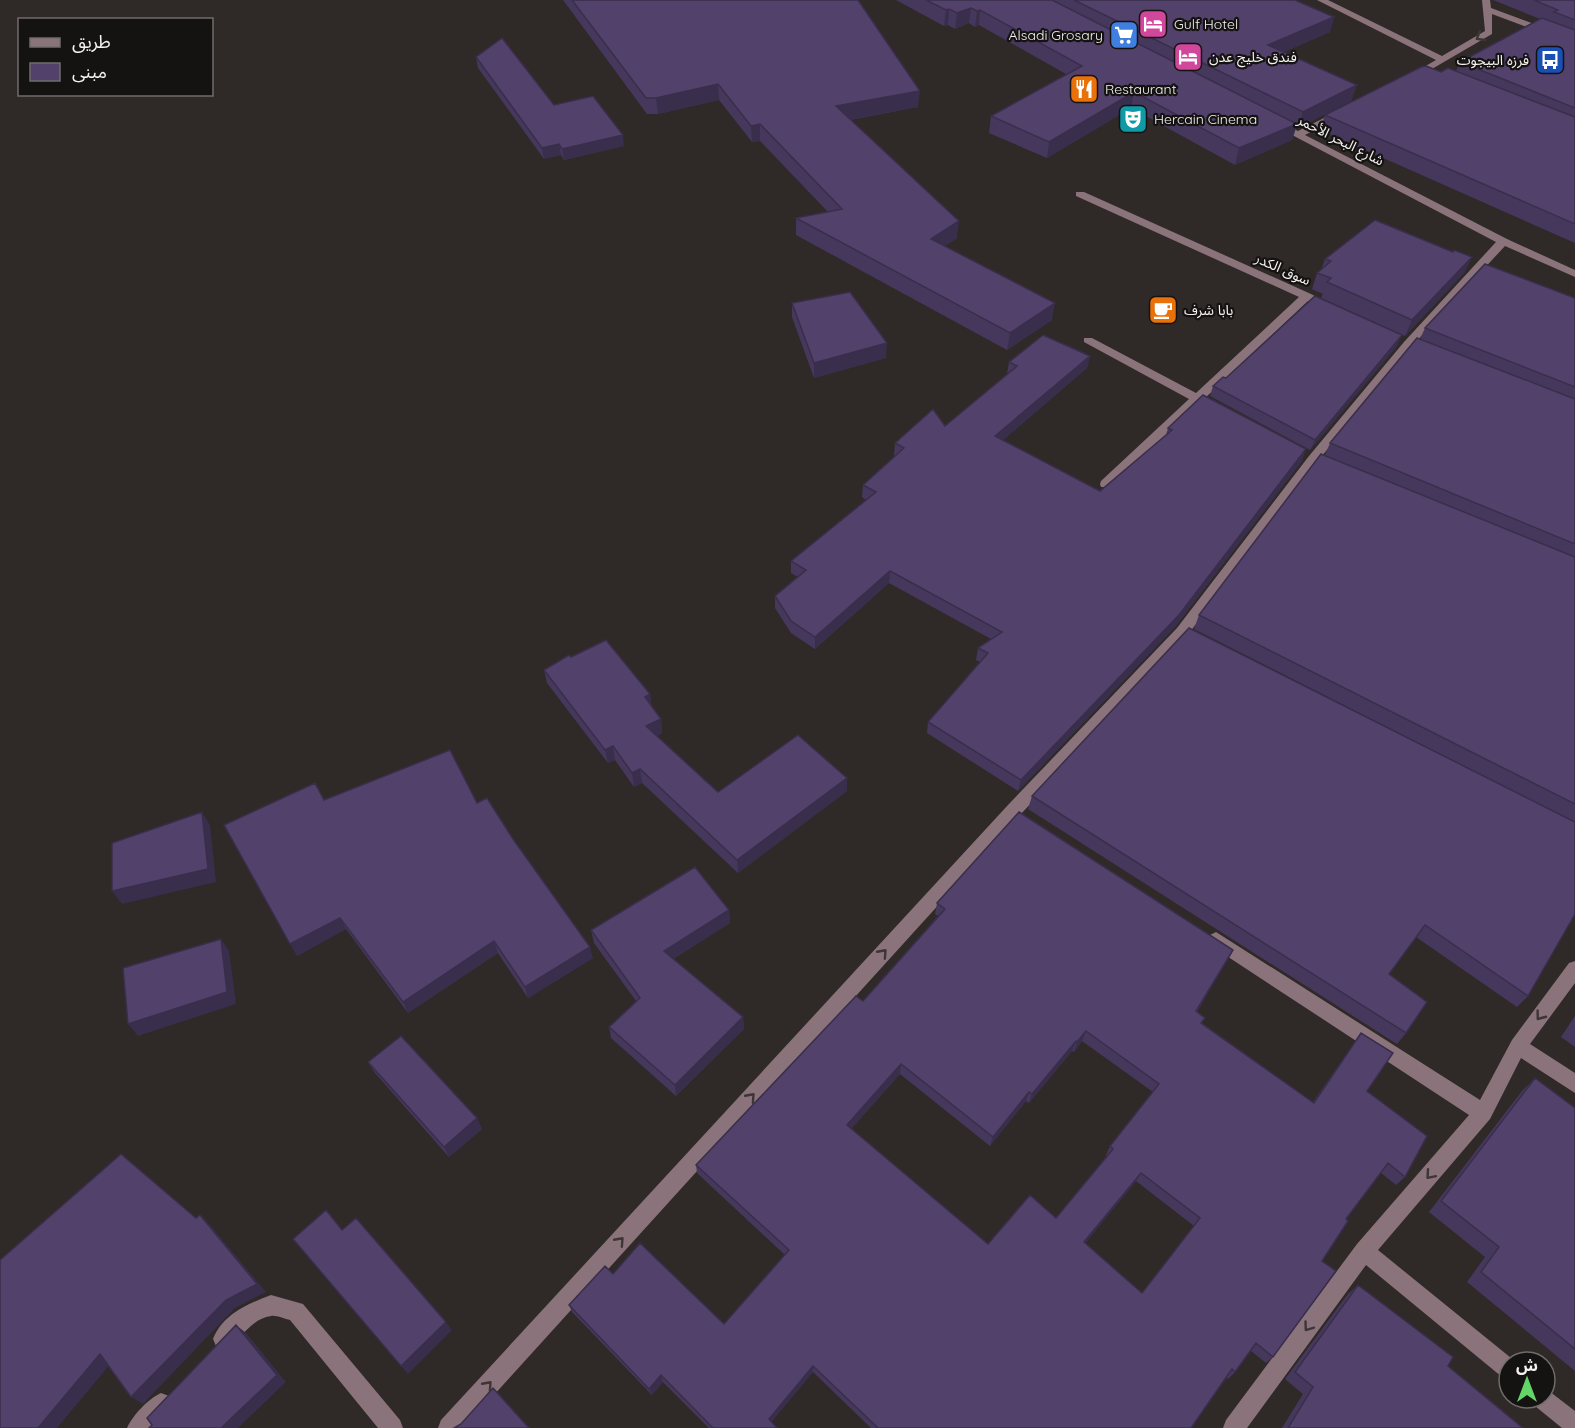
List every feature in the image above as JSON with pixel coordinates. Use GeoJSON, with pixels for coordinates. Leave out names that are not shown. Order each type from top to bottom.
{"type":"FeatureCollection","features":[{"type":"Feature","properties":{"kind":"street"},"geometry":{"type":"LineString","coordinates":[[1321,0],[1444,60]]}},
{"type":"Feature","properties":{"kind":"street"},"geometry":{"type":"LineString","coordinates":[[1404,82],[1489,32],[1486,0]]}},
{"type":"Feature","properties":{"kind":"street"},"geometry":{"type":"LineString","coordinates":[[1488,10],[1575,42]]}},
{"type":"Feature","properties":{"kind":"street"},"geometry":{"type":"LineString","coordinates":[[1426,71],[1436,76]]}},
{"type":"Feature","properties":{"kind":"street"},"geometry":{"type":"LineString","coordinates":[[1298,135],[1351,108]]}},
{"type":"Feature","properties":{"kind":"street","name":"شارع البحر الأحمر"},"geometry":{"type":"LineString","coordinates":[[1267,119],[1503,241],[1575,274]]}},
{"type":"Feature","properties":{"kind":"street","name":"سوق الكدر"},"geometry":{"type":"LineString","coordinates":[[1080,194],[1337,310]]}},
{"type":"Feature","properties":{"kind":"street"},"geometry":{"type":"LineString","coordinates":[[449,1428],[1187,634],[1313,459],[1408,344],[1503,241]]}},
{"type":"Feature","properties":{"kind":"street"},"geometry":{"type":"LineString","coordinates":[[1106,484],[1307,296]]}},
{"type":"Feature","properties":{"kind":"street"},"geometry":{"type":"LineString","coordinates":[[1088,340],[1229,415]]}},
{"type":"Feature","properties":{"kind":"street"},"geometry":{"type":"LineString","coordinates":[[1202,931],[1483,1113]]}},
{"type":"Feature","properties":{"kind":"street"},"geometry":{"type":"LineString","coordinates":[[1234,1428],[1364,1251],[1483,1113],[1518,1046],[1575,969]]}},
{"type":"Feature","properties":{"kind":"street"},"geometry":{"type":"LineString","coordinates":[[1518,1046],[1575,1084]]}},
{"type":"Feature","properties":{"kind":"street"},"geometry":{"type":"LineString","coordinates":[[1364,1251],[1497,1360]]}},
{"type":"Feature","properties":{"kind":"street"},"geometry":{"type":"LineString","coordinates":[[211,1352],[244,1317],[271,1305],[296,1311],[392,1428]]}},
{"type":"Feature","properties":{"kind":"street"},"geometry":{"type":"LineString","coordinates":[[138,1428],[179,1386]]}},
{"type":"Feature","properties":{"kind":"street"},"geometry":{"type":"LineString","coordinates":[[1557,1410],[1575,1425]]}},
{"type":"Feature","properties":{"kind":"building"},"geometry":{"type":"Polygon","coordinates":[[[572,0],[858,0],[920,91],[836,106],[959,221],[931,239],[1055,303],[1010,333],[796,218],[842,209],[760,124],[751,126],[718,84],[656,98],[646,98],[572,0]]]}},
{"type":"Feature","properties":{"kind":"building"},"geometry":{"type":"Polygon","coordinates":[[[926,0],[1052,0],[1297,124],[1239,148],[1134,92],[1049,142],[991,116],[1082,66],[980,10],[971,8],[957,13],[926,0]]]}},
{"type":"Feature","properties":{"kind":"building"},"geometry":{"type":"Polygon","coordinates":[[[1074,0],[1295,0],[1334,17],[1268,45],[1357,85],[1303,112],[1074,0]]]}},
{"type":"Feature","properties":{"kind":"building"},"geometry":{"type":"Polygon","coordinates":[[[1534,0],[1575,0],[1575,20],[1554,12],[1558,10],[1534,0]]]}},
{"type":"Feature","properties":{"kind":"building"},"geometry":{"type":"Polygon","coordinates":[[[1542,18],[1575,30],[1575,108],[1460,62],[1542,18]]]}},
{"type":"Feature","properties":{"kind":"building"},"geometry":{"type":"Polygon","coordinates":[[[502,38],[554,105],[593,96],[623,135],[562,149],[559,144],[542,148],[476,57],[502,38]]]}},
{"type":"Feature","properties":{"kind":"building"},"geometry":{"type":"Polygon","coordinates":[[[1426,66],[1441,72],[1448,68],[1575,117],[1575,224],[1325,115],[1426,66]]]}},
{"type":"Feature","properties":{"kind":"building"},"geometry":{"type":"Polygon","coordinates":[[[1375,220],[1453,252],[1454,250],[1472,257],[1412,320],[1327,282],[1331,278],[1317,273],[1331,261],[1325,259],[1375,220]]]}},
{"type":"Feature","properties":{"kind":"building"},"geometry":{"type":"Polygon","coordinates":[[[1485,264],[1575,298],[1575,387],[1425,328],[1485,264]]]}},
{"type":"Feature","properties":{"kind":"building"},"geometry":{"type":"Polygon","coordinates":[[[850,292],[887,343],[814,363],[792,303],[850,292]]]}},
{"type":"Feature","properties":{"kind":"building"},"geometry":{"type":"Polygon","coordinates":[[[1315,296],[1402,335],[1315,440],[1213,386],[1223,377],[1226,378],[1315,296]]]}},
{"type":"Feature","properties":{"kind":"building"},"geometry":{"type":"Polygon","coordinates":[[[1043,335],[1090,356],[995,436],[1100,491],[1172,430],[1168,428],[1203,395],[1306,449],[1179,615],[1021,780],[928,722],[988,653],[978,648],[1002,632],[890,571],[815,637],[791,621],[775,596],[806,570],[791,561],[876,492],[863,485],[904,448],[895,443],[933,409],[945,426],[1017,366],[1009,362],[1043,335]]]}},
{"type":"Feature","properties":{"kind":"building"},"geometry":{"type":"Polygon","coordinates":[[[1417,338],[1575,399],[1575,544],[1330,443],[1417,338]]]}},
{"type":"Feature","properties":{"kind":"building"},"geometry":{"type":"Polygon","coordinates":[[[1321,454],[1575,557],[1575,804],[1199,615],[1321,454]]]}},
{"type":"Feature","properties":{"kind":"building"},"geometry":{"type":"Polygon","coordinates":[[[1189,628],[1575,822],[1575,914],[1528,996],[1425,925],[1389,974],[1427,1002],[1406,1033],[1032,796],[1189,628]]]}},
{"type":"Feature","properties":{"kind":"building"},"geometry":{"type":"Polygon","coordinates":[[[606,640],[650,694],[645,697],[661,719],[646,726],[718,792],[798,735],[847,778],[737,860],[640,769],[632,773],[613,746],[605,750],[544,670],[569,655],[571,657],[606,640]]]}},
{"type":"Feature","properties":{"kind":"building"},"geometry":{"type":"Polygon","coordinates":[[[450,750],[477,803],[487,798],[513,839],[590,947],[525,987],[494,941],[403,1002],[340,918],[290,944],[224,825],[315,783],[324,800],[450,750]]]}},
{"type":"Feature","properties":{"kind":"building"},"geometry":{"type":"Polygon","coordinates":[[[202,812],[208,869],[112,891],[112,843],[202,812]]]}},
{"type":"Feature","properties":{"kind":"building"},"geometry":{"type":"Polygon","coordinates":[[[1019,812],[1233,950],[1196,1011],[1205,1018],[1201,1023],[1314,1103],[1361,1033],[1393,1053],[1367,1091],[1427,1136],[1405,1177],[1388,1163],[1346,1219],[1348,1221],[1322,1261],[1336,1271],[1273,1357],[1256,1343],[1235,1372],[1232,1369],[1191,1428],[876,1428],[813,1366],[769,1419],[777,1428],[713,1428],[661,1375],[649,1389],[569,1305],[605,1266],[613,1274],[640,1243],[724,1324],[789,1250],[696,1165],[856,996],[863,1001],[945,909],[937,903],[1019,812]],[[1086,1031],[1032,1094],[1029,1092],[993,1137],[901,1064],[847,1125],[988,1244],[1030,1195],[1056,1218],[1113,1149],[1110,1146],[1159,1084],[1086,1031]],[[1141,1173],[1084,1242],[1142,1293],[1200,1218],[1141,1173]]]}},
{"type":"Feature","properties":{"kind":"building"},"geometry":{"type":"Polygon","coordinates":[[[695,867],[729,910],[664,951],[743,1017],[675,1085],[609,1027],[640,998],[591,930],[695,867]]]}},
{"type":"Feature","properties":{"kind":"building"},"geometry":{"type":"Polygon","coordinates":[[[221,939],[227,992],[128,1024],[123,968],[221,939]]]}},
{"type":"Feature","properties":{"kind":"building"},"geometry":{"type":"Polygon","coordinates":[[[401,1036],[477,1118],[444,1147],[368,1062],[401,1036]]]}},
{"type":"Feature","properties":{"kind":"building"},"geometry":{"type":"Polygon","coordinates":[[[1535,1078],[1575,1108],[1575,1349],[1481,1272],[1499,1247],[1441,1201],[1535,1078]]]}},
{"type":"Feature","properties":{"kind":"building"},"geometry":{"type":"Polygon","coordinates":[[[121,1154],[196,1218],[200,1215],[257,1284],[226,1300],[131,1397],[100,1354],[38,1428],[0,1428],[0,1260],[121,1154]]]}},
{"type":"Feature","properties":{"kind":"building"},"geometry":{"type":"Polygon","coordinates":[[[326,1210],[342,1230],[356,1218],[446,1322],[401,1366],[293,1239],[326,1210]]]}},
{"type":"Feature","properties":{"kind":"building"},"geometry":{"type":"Polygon","coordinates":[[[1358,1285],[1453,1357],[1448,1366],[1497,1407],[1497,1410],[1501,1410],[1523,1428],[1288,1428],[1313,1387],[1295,1372],[1358,1285]]]}},
{"type":"Feature","properties":{"kind":"building"},"geometry":{"type":"Polygon","coordinates":[[[236,1325],[277,1375],[221,1428],[149,1428],[152,1425],[147,1418],[236,1325]]]}},
{"type":"Feature","properties":{"kind":"building"},"geometry":{"type":"Polygon","coordinates":[[[493,1388],[529,1428],[454,1428],[461,1424],[493,1388]]]}},
{"type":"Feature","properties":{"kind":"place","name":"Gulf Hotel"},"geometry":{"type":"Point","coordinates":[1153,24]}},
{"type":"Feature","properties":{"kind":"place","name":"Alsadi Grosary"},"geometry":{"type":"Point","coordinates":[1124,35]}},
{"type":"Feature","properties":{"kind":"place","name":"فندق خليج عدن"},"geometry":{"type":"Point","coordinates":[1188,57]}},
{"type":"Feature","properties":{"kind":"place","name":"فرزه البيجوت"},"geometry":{"type":"Point","coordinates":[1550,60]}},
{"type":"Feature","properties":{"kind":"place","name":"Restaurant"},"geometry":{"type":"Point","coordinates":[1084,89]}},
{"type":"Feature","properties":{"kind":"place","name":"Hercain Cinema"},"geometry":{"type":"Point","coordinates":[1133,119]}},
{"type":"Feature","properties":{"kind":"place","name":"بابا شرف"},"geometry":{"type":"Point","coordinates":[1163,310]}}]}
